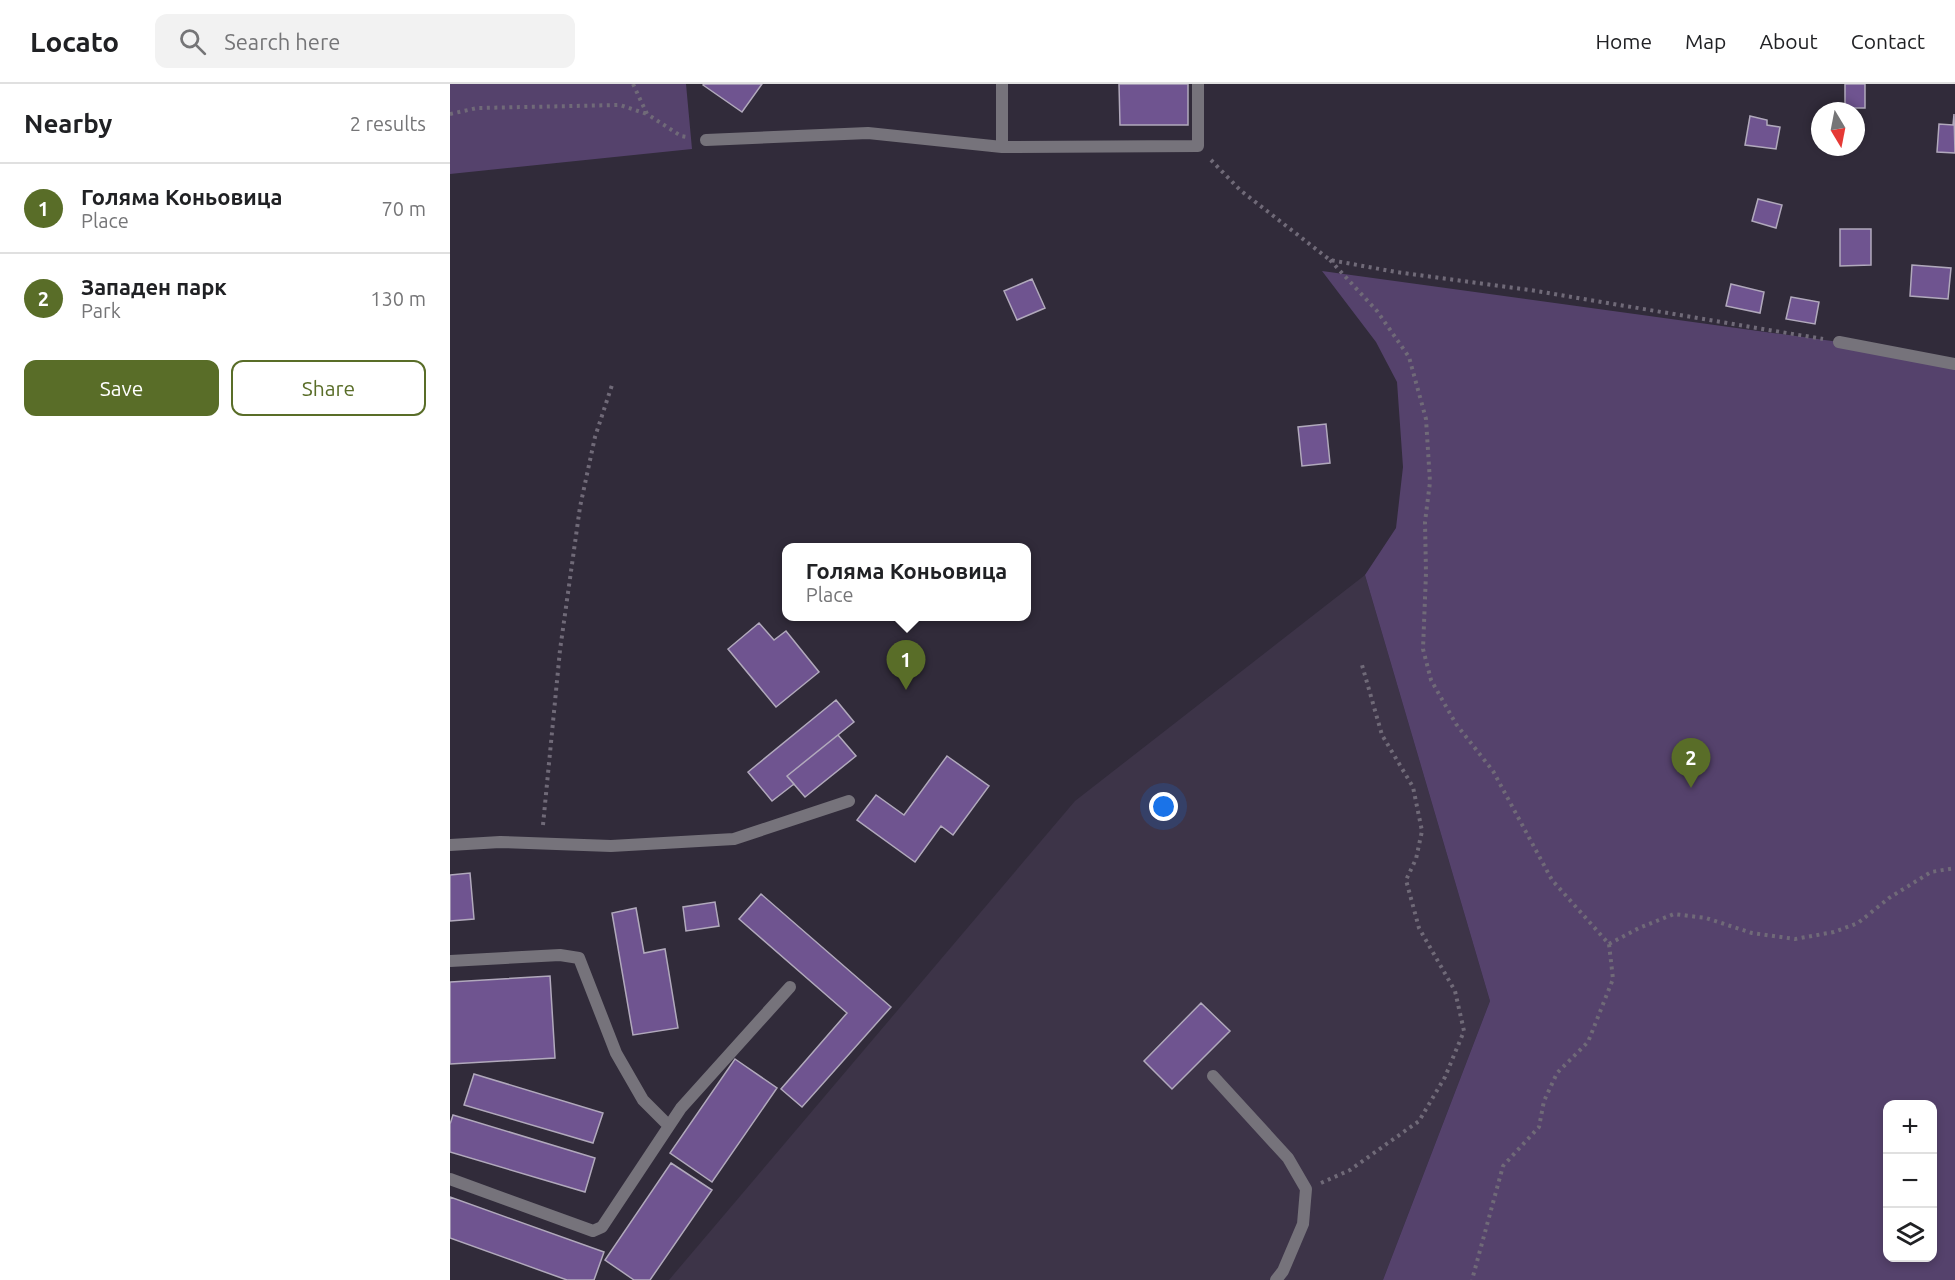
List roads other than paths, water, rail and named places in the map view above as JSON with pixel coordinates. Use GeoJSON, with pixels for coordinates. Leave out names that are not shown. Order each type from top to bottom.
{"type":"FeatureCollection","features":[{"type":"Feature","properties":{"kind":"street"},"geometry":{"type":"LineString","coordinates":[[1002,84],[1002,147]]}},
{"type":"Feature","properties":{"kind":"street"},"geometry":{"type":"LineString","coordinates":[[706,140],[868,133],[1002,147],[1198,146],[1198,84]]}},
{"type":"Feature","properties":{"kind":"street"},"geometry":{"type":"LineString","coordinates":[[1839,342],[1955,364]]}},
{"type":"Feature","properties":{"kind":"street"},"geometry":{"type":"LineString","coordinates":[[450,845],[500,842],[611,846],[734,839],[849,801]]}},
{"type":"Feature","properties":{"kind":"street"},"geometry":{"type":"LineString","coordinates":[[450,961],[560,955],[579,958],[616,1053],[643,1100],[669,1126]]}},
{"type":"Feature","properties":{"kind":"street"},"geometry":{"type":"LineString","coordinates":[[450,1179],[593,1231],[602,1227],[681,1108],[790,987]]}},
{"type":"Feature","properties":{"kind":"street"},"geometry":{"type":"LineString","coordinates":[[1213,1076],[1288,1158],[1306,1189],[1303,1224],[1283,1271],[1276,1280]]}},
{"type":"Feature","properties":{"kind":"place","name":"Голяма Коньовица"},"geometry":{"type":"Point","coordinates":[906,690]}},
{"type":"Feature","properties":{"kind":"place","name":"Западен парк"},"geometry":{"type":"Point","coordinates":[1691,788]}}]}
